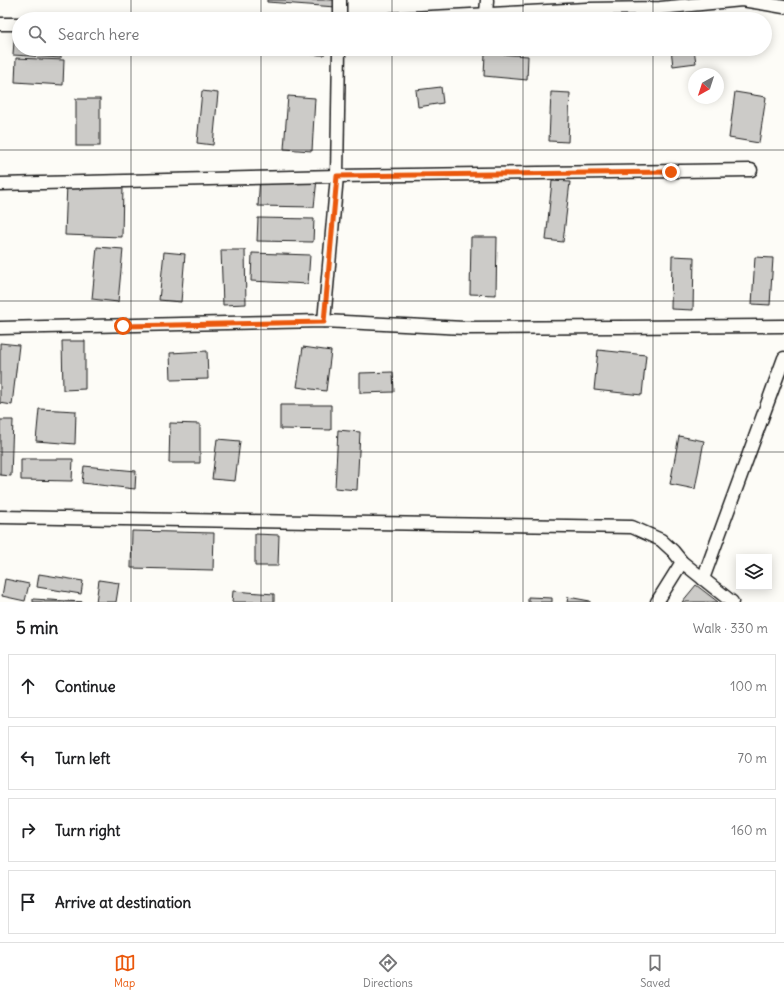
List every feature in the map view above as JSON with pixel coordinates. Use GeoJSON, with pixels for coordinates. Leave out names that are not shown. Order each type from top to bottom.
{"type":"FeatureCollection","features":[{"type":"Feature","properties":{"kind":"street"},"geometry":{"type":"LineString","coordinates":[[340,0],[340,12]]}},
{"type":"Feature","properties":{"kind":"street"},"geometry":{"type":"LineString","coordinates":[[486,12],[487,0]]}},
{"type":"Feature","properties":{"kind":"street"},"geometry":{"type":"LineString","coordinates":[[526,12],[742,0],[784,7]]}},
{"type":"Feature","properties":{"kind":"street"},"geometry":{"type":"LineString","coordinates":[[0,24],[12,24]]}},
{"type":"Feature","properties":{"kind":"street"},"geometry":{"type":"LineString","coordinates":[[324,322],[337,176],[339,56]]}},
{"type":"Feature","properties":{"kind":"street"},"geometry":{"type":"LineString","coordinates":[[0,184],[337,176],[751,170]]}},
{"type":"Feature","properties":{"kind":"street"},"geometry":{"type":"LineString","coordinates":[[0,328],[324,322],[464,328],[784,326]]}},
{"type":"Feature","properties":{"kind":"street"},"geometry":{"type":"LineString","coordinates":[[703,579],[784,358]]}},
{"type":"Feature","properties":{"kind":"street"},"geometry":{"type":"LineString","coordinates":[[0,517],[632,527],[661,540],[682,562],[732,602]]}},
{"type":"Feature","properties":{"kind":"street"},"geometry":{"type":"LineString","coordinates":[[657,602],[682,562]]}},
{"type":"Feature","properties":{"kind":"building"},"geometry":{"type":"Polygon","coordinates":[[[267,0],[336,0],[336,7],[267,2],[267,0]]]}},
{"type":"Feature","properties":{"kind":"building"},"geometry":{"type":"Polygon","coordinates":[[[29,56],[61,56],[61,58],[29,56]]]}},
{"type":"Feature","properties":{"kind":"building"},"geometry":{"type":"Polygon","coordinates":[[[485,56],[528,56],[527,80],[484,76],[485,56]]]}},
{"type":"Feature","properties":{"kind":"building"},"geometry":{"type":"Polygon","coordinates":[[[672,56],[695,56],[696,63],[673,66],[672,56]]]}},
{"type":"Feature","properties":{"kind":"building"},"geometry":{"type":"Polygon","coordinates":[[[16,58],[64,60],[63,85],[15,82],[16,58]]]}},
{"type":"Feature","properties":{"kind":"building"},"geometry":{"type":"Polygon","coordinates":[[[441,87],[443,103],[418,107],[416,90],[441,87]]]}},
{"type":"Feature","properties":{"kind":"building"},"geometry":{"type":"Polygon","coordinates":[[[202,91],[218,93],[213,145],[197,143],[202,91]]]}},
{"type":"Feature","properties":{"kind":"building"},"geometry":{"type":"Polygon","coordinates":[[[551,92],[570,93],[568,142],[549,141],[551,92]]]}},
{"type":"Feature","properties":{"kind":"building"},"geometry":{"type":"Polygon","coordinates":[[[735,92],[766,97],[759,143],[729,138],[735,92]]]}},
{"type":"Feature","properties":{"kind":"building"},"geometry":{"type":"Polygon","coordinates":[[[288,96],[315,98],[312,151],[284,149],[288,96]]]}},
{"type":"Feature","properties":{"kind":"building"},"geometry":{"type":"Polygon","coordinates":[[[76,99],[100,99],[100,146],[76,146],[76,99]]]}},
{"type":"Feature","properties":{"kind":"building"},"geometry":{"type":"Polygon","coordinates":[[[260,176],[317,179],[314,207],[258,206],[260,176]]]}},
{"type":"Feature","properties":{"kind":"building"},"geometry":{"type":"Polygon","coordinates":[[[552,181],[570,182],[563,242],[546,240],[552,181]]]}},
{"type":"Feature","properties":{"kind":"building"},"geometry":{"type":"Polygon","coordinates":[[[67,183],[123,186],[122,237],[65,235],[67,183]]]}},
{"type":"Feature","properties":{"kind":"building"},"geometry":{"type":"Polygon","coordinates":[[[258,218],[314,219],[313,242],[257,241],[258,218]]]}},
{"type":"Feature","properties":{"kind":"building"},"geometry":{"type":"Polygon","coordinates":[[[471,237],[497,237],[496,295],[470,294],[471,237]]]}},
{"type":"Feature","properties":{"kind":"building"},"geometry":{"type":"Polygon","coordinates":[[[97,247],[123,249],[118,302],[92,299],[97,247]]]}},
{"type":"Feature","properties":{"kind":"building"},"geometry":{"type":"Polygon","coordinates":[[[221,250],[245,250],[246,304],[223,305],[221,250]]]}},
{"type":"Feature","properties":{"kind":"building"},"geometry":{"type":"Polygon","coordinates":[[[164,252],[185,254],[181,302],[159,300],[164,252]]]}},
{"type":"Feature","properties":{"kind":"building"},"geometry":{"type":"Polygon","coordinates":[[[252,253],[310,255],[308,284],[251,281],[252,253]]]}},
{"type":"Feature","properties":{"kind":"building"},"geometry":{"type":"Polygon","coordinates":[[[672,256],[694,257],[693,310],[671,309],[672,256]]]}},
{"type":"Feature","properties":{"kind":"building"},"geometry":{"type":"Polygon","coordinates":[[[755,257],[773,258],[770,305],[752,304],[755,257]]]}},
{"type":"Feature","properties":{"kind":"building"},"geometry":{"type":"Polygon","coordinates":[[[62,341],[85,341],[85,389],[63,390],[62,341]]]}},
{"type":"Feature","properties":{"kind":"building"},"geometry":{"type":"Polygon","coordinates":[[[0,343],[19,345],[12,405],[0,403],[0,343]]]}},
{"type":"Feature","properties":{"kind":"building"},"geometry":{"type":"Polygon","coordinates":[[[303,347],[331,351],[326,391],[297,387],[303,347]]]}},
{"type":"Feature","properties":{"kind":"building"},"geometry":{"type":"Polygon","coordinates":[[[598,350],[646,355],[642,395],[594,390],[598,350]]]}},
{"type":"Feature","properties":{"kind":"building"},"geometry":{"type":"Polygon","coordinates":[[[207,351],[208,379],[171,380],[170,353],[207,351]]]}},
{"type":"Feature","properties":{"kind":"building"},"geometry":{"type":"Polygon","coordinates":[[[393,372],[394,392],[360,393],[360,373],[393,372]]]}},
{"type":"Feature","properties":{"kind":"building"},"geometry":{"type":"Polygon","coordinates":[[[280,405],[331,405],[331,430],[280,429],[280,405]]]}},
{"type":"Feature","properties":{"kind":"building"},"geometry":{"type":"Polygon","coordinates":[[[39,409],[76,411],[75,444],[36,441],[39,409]]]}},
{"type":"Feature","properties":{"kind":"building"},"geometry":{"type":"Polygon","coordinates":[[[0,420],[13,420],[11,476],[0,475],[0,420]]]}},
{"type":"Feature","properties":{"kind":"building"},"geometry":{"type":"Polygon","coordinates":[[[170,423],[200,424],[200,463],[169,463],[170,423]]]}},
{"type":"Feature","properties":{"kind":"building"},"geometry":{"type":"Polygon","coordinates":[[[338,430],[360,432],[357,490],[335,488],[338,430]]]}},
{"type":"Feature","properties":{"kind":"building"},"geometry":{"type":"Polygon","coordinates":[[[679,436],[704,441],[695,489],[670,484],[679,436]]]}},
{"type":"Feature","properties":{"kind":"building"},"geometry":{"type":"Polygon","coordinates":[[[217,439],[240,441],[235,481],[212,479],[217,439]]]}},
{"type":"Feature","properties":{"kind":"building"},"geometry":{"type":"Polygon","coordinates":[[[21,459],[73,459],[72,481],[21,480],[21,459]]]}},
{"type":"Feature","properties":{"kind":"building"},"geometry":{"type":"Polygon","coordinates":[[[84,466],[136,471],[135,489],[82,483],[84,466]]]}},
{"type":"Feature","properties":{"kind":"building"},"geometry":{"type":"Polygon","coordinates":[[[132,531],[214,533],[213,570],[131,568],[132,531]]]}},
{"type":"Feature","properties":{"kind":"building"},"geometry":{"type":"Polygon","coordinates":[[[255,534],[279,535],[278,566],[255,566],[255,534]]]}},
{"type":"Feature","properties":{"kind":"building"},"geometry":{"type":"Polygon","coordinates":[[[39,574],[83,581],[81,594],[37,587],[39,574]]]}},
{"type":"Feature","properties":{"kind":"building"},"geometry":{"type":"Polygon","coordinates":[[[5,579],[29,584],[25,601],[2,596],[5,579]]]}},
{"type":"Feature","properties":{"kind":"building"},"geometry":{"type":"Polygon","coordinates":[[[99,580],[119,583],[116,602],[96,602],[99,580]]]}},
{"type":"Feature","properties":{"kind":"building"},"geometry":{"type":"Polygon","coordinates":[[[696,585],[718,602],[682,602],[696,585]]]}},
{"type":"Feature","properties":{"kind":"building"},"geometry":{"type":"Polygon","coordinates":[[[233,591],[274,594],[274,602],[232,602],[233,591]]]}},
{"type":"Feature","properties":{"kind":"building"},"geometry":{"type":"Polygon","coordinates":[[[528,597],[552,598],[552,602],[528,602],[528,597]]]}},
{"type":"Feature","properties":{"kind":"building"},"geometry":{"type":"Polygon","coordinates":[[[568,597],[590,601],[590,602],[567,602],[568,597]]]}},
{"type":"Feature","properties":{"kind":"building"},"geometry":{"type":"Polygon","coordinates":[[[33,599],[83,602],[33,602],[33,599]]]}},
{"type":"Feature","properties":{"kind":"route"},"geometry":{"type":"LineString","coordinates":[[123,326],[324,322],[337,176],[671,172]]}}]}
